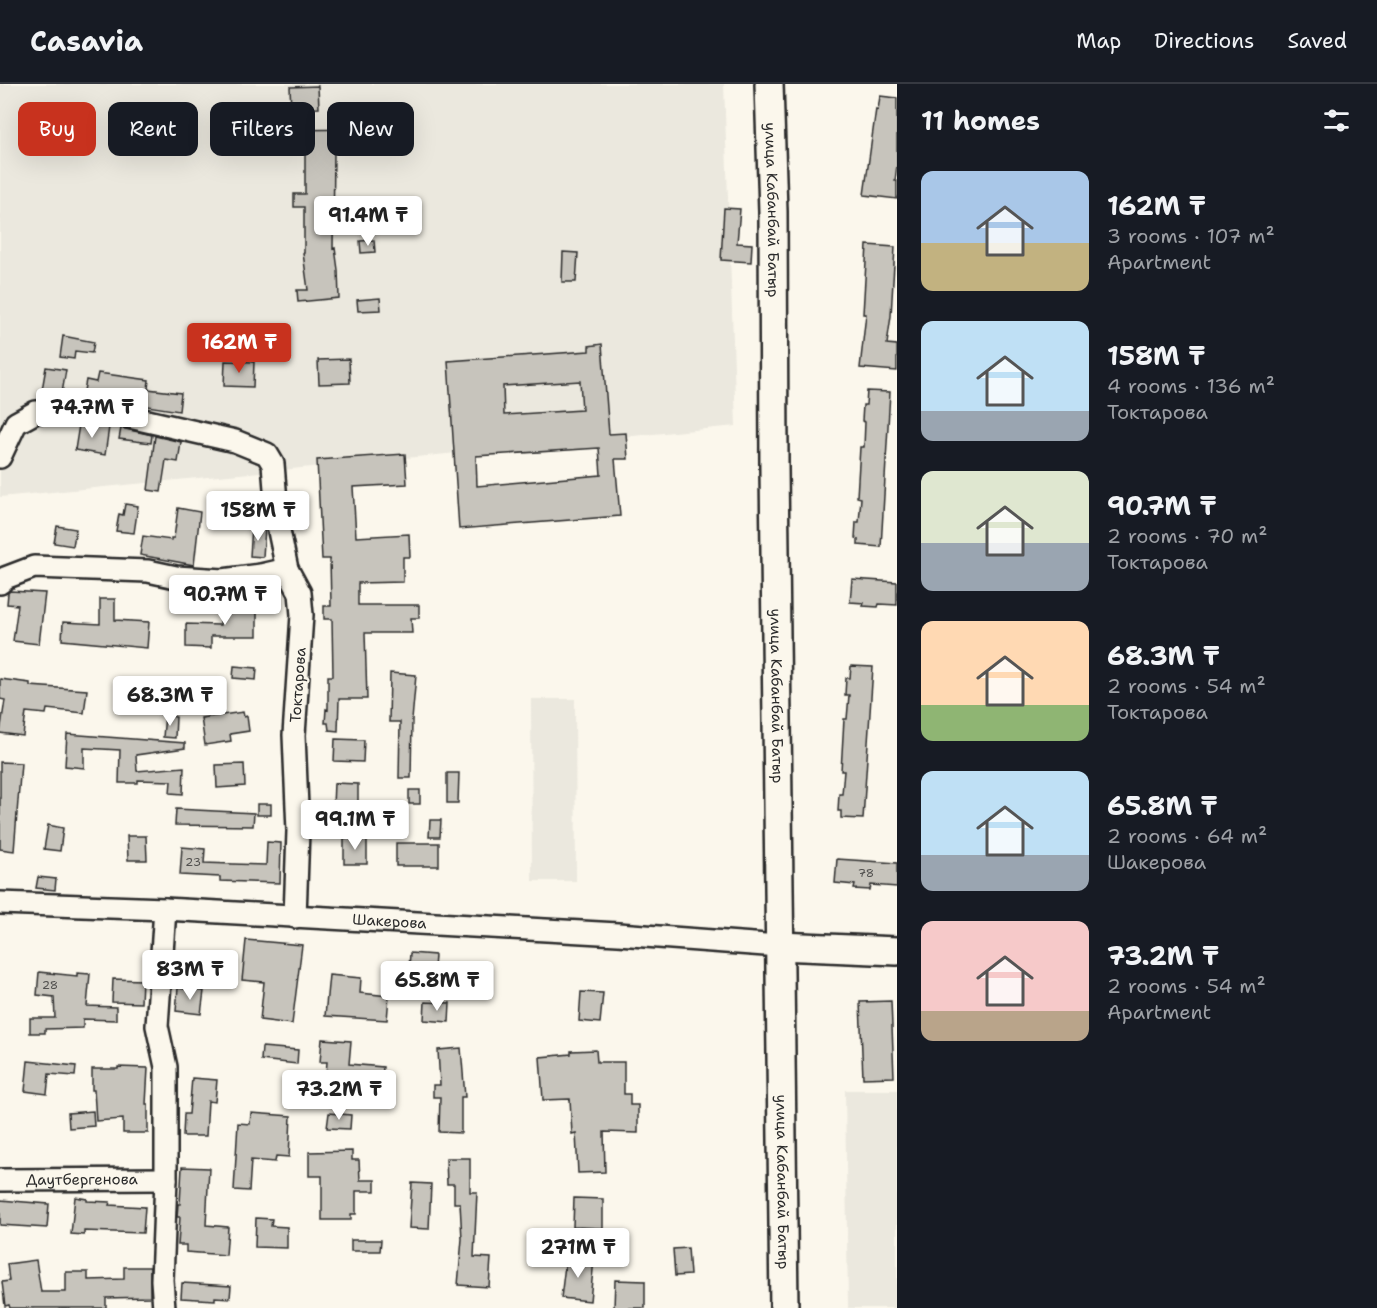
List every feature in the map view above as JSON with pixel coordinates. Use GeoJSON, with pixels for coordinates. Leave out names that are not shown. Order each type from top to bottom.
{"type":"FeatureCollection","features":[{"type":"Feature","properties":{"kind":"main road","name":"улица Кабанбай Батыр"},"geometry":{"type":"LineString","coordinates":[[769,84],[774,344],[784,1308]]}},
{"type":"Feature","properties":{"kind":"main road"},"geometry":{"type":"LineString","coordinates":[[779,945],[897,951]]}},
{"type":"Feature","properties":{"kind":"street","name":"Токтарова"},"geometry":{"type":"LineString","coordinates":[[0,457],[16,423],[36,412],[69,411],[121,415],[235,441],[267,454],[273,464],[278,526],[287,569],[300,593],[302,615],[294,735],[298,831],[295,918]]}},
{"type":"Feature","properties":{"kind":"street"},"geometry":{"type":"LineString","coordinates":[[0,583],[5,578],[34,567],[147,571],[176,577],[223,580],[287,569]]}},
{"type":"Feature","properties":{"kind":"street","name":"Шакерова"},"geometry":{"type":"LineString","coordinates":[[0,903],[165,909],[295,918],[618,933],[779,945]]}},
{"type":"Feature","properties":{"kind":"street"},"geometry":{"type":"LineString","coordinates":[[164,1308],[162,1280],[166,1179],[166,1067],[157,1026],[165,909]]}},
{"type":"Feature","properties":{"kind":"street","name":"Даутбергенова"},"geometry":{"type":"LineString","coordinates":[[0,1180],[166,1179]]}},
{"type":"Feature","properties":{"kind":"shaded area"},"geometry":{"type":"Polygon","coordinates":[[[0,84],[724,84],[736,426],[0,497],[0,84]]]}},
{"type":"Feature","properties":{"kind":"shaded area"},"geometry":{"type":"Polygon","coordinates":[[[531,699],[575,699],[576,881],[532,881],[531,699]]]}},
{"type":"Feature","properties":{"kind":"shaded area"},"geometry":{"type":"Polygon","coordinates":[[[845,1090],[897,1090],[897,1308],[848,1308],[845,1090]]]}},
{"type":"Feature","properties":{"kind":"building"},"geometry":{"type":"Polygon","coordinates":[[[318,86],[319,108],[315,108],[315,102],[291,102],[290,87],[318,86]]]}},
{"type":"Feature","properties":{"kind":"building"},"geometry":{"type":"Polygon","coordinates":[[[880,96],[897,98],[895,181],[897,181],[897,199],[864,195],[876,109],[878,110],[880,96]]]}},
{"type":"Feature","properties":{"kind":"building"},"geometry":{"type":"Polygon","coordinates":[[[327,129],[327,156],[334,156],[333,249],[335,248],[338,270],[339,298],[298,302],[297,290],[308,290],[303,253],[304,207],[294,207],[294,194],[305,194],[305,156],[315,156],[315,130],[327,129]]]}},
{"type":"Feature","properties":{"kind":"building"},"geometry":{"type":"Polygon","coordinates":[[[724,208],[740,209],[737,243],[752,244],[751,262],[721,260],[724,208]]]}},
{"type":"Feature","properties":{"kind":"building"},"geometry":{"type":"Polygon","coordinates":[[[374,240],[375,252],[361,253],[360,241],[374,240]]]}},
{"type":"Feature","properties":{"kind":"building"},"geometry":{"type":"Polygon","coordinates":[[[867,245],[895,247],[887,344],[897,345],[897,371],[860,368],[866,314],[863,314],[867,245]]]}},
{"type":"Feature","properties":{"kind":"building"},"geometry":{"type":"Polygon","coordinates":[[[563,252],[578,253],[576,282],[562,282],[563,252]]]}},
{"type":"Feature","properties":{"kind":"building"},"geometry":{"type":"Polygon","coordinates":[[[380,298],[381,310],[358,311],[357,300],[380,298]]]}},
{"type":"Feature","properties":{"kind":"building"},"geometry":{"type":"Polygon","coordinates":[[[63,336],[94,342],[92,353],[75,351],[74,359],[60,357],[63,336]]]}},
{"type":"Feature","properties":{"kind":"building"},"geometry":{"type":"Polygon","coordinates":[[[602,344],[609,434],[626,433],[628,459],[615,459],[620,516],[459,529],[448,361],[589,351],[589,346],[602,344]],[[580,381],[503,386],[504,415],[582,410],[580,381]],[[599,448],[476,456],[477,486],[601,475],[599,448]]]}},
{"type":"Feature","properties":{"kind":"building"},"geometry":{"type":"Polygon","coordinates":[[[349,359],[350,383],[319,384],[318,360],[349,359]]]}},
{"type":"Feature","properties":{"kind":"building"},"geometry":{"type":"Polygon","coordinates":[[[225,361],[254,362],[253,387],[224,386],[225,361]]]}},
{"type":"Feature","properties":{"kind":"building"},"geometry":{"type":"Polygon","coordinates":[[[46,367],[66,370],[62,393],[42,390],[46,367]]]}},
{"type":"Feature","properties":{"kind":"building"},"geometry":{"type":"Polygon","coordinates":[[[98,373],[149,380],[148,389],[181,393],[179,411],[83,396],[86,380],[96,382],[98,373]]]}},
{"type":"Feature","properties":{"kind":"building"},"geometry":{"type":"Polygon","coordinates":[[[867,391],[890,392],[881,547],[858,545],[858,539],[855,538],[861,498],[857,497],[860,447],[864,447],[863,405],[866,405],[867,391]]]}},
{"type":"Feature","properties":{"kind":"building"},"geometry":{"type":"Polygon","coordinates":[[[79,425],[109,427],[105,455],[75,450],[79,425]]]}},
{"type":"Feature","properties":{"kind":"building"},"geometry":{"type":"Polygon","coordinates":[[[121,428],[152,435],[151,443],[119,439],[121,428]]]}},
{"type":"Feature","properties":{"kind":"building"},"geometry":{"type":"Polygon","coordinates":[[[155,436],[181,442],[178,462],[166,460],[161,492],[148,490],[155,436]]]}},
{"type":"Feature","properties":{"kind":"building"},"geometry":{"type":"Polygon","coordinates":[[[405,454],[407,484],[353,487],[356,537],[409,534],[410,557],[403,557],[403,582],[358,583],[358,605],[419,605],[419,618],[411,618],[412,633],[365,633],[367,699],[339,699],[338,731],[329,730],[328,723],[325,723],[326,709],[328,710],[328,676],[333,676],[332,619],[324,619],[324,606],[331,606],[330,559],[322,559],[317,460],[405,454]]]}},
{"type":"Feature","properties":{"kind":"building"},"geometry":{"type":"Polygon","coordinates":[[[125,504],[138,506],[134,533],[116,531],[119,514],[123,515],[125,504]]]}},
{"type":"Feature","properties":{"kind":"building"},"geometry":{"type":"Polygon","coordinates":[[[178,508],[200,512],[194,565],[140,555],[143,536],[171,540],[174,538],[178,508]]]}},
{"type":"Feature","properties":{"kind":"building"},"geometry":{"type":"Polygon","coordinates":[[[57,526],[76,529],[73,546],[54,543],[57,526]]]}},
{"type":"Feature","properties":{"kind":"building"},"geometry":{"type":"Polygon","coordinates":[[[252,526],[265,527],[263,557],[250,556],[252,526]]]}},
{"type":"Feature","properties":{"kind":"building"},"geometry":{"type":"Polygon","coordinates":[[[852,579],[897,582],[897,605],[879,604],[878,607],[850,602],[852,579]]]}},
{"type":"Feature","properties":{"kind":"building"},"geometry":{"type":"Polygon","coordinates":[[[10,591],[45,593],[39,644],[13,641],[18,605],[7,604],[10,591]]]}},
{"type":"Feature","properties":{"kind":"building"},"geometry":{"type":"Polygon","coordinates":[[[100,599],[115,599],[115,620],[149,622],[147,648],[62,640],[63,622],[100,624],[100,599]]]}},
{"type":"Feature","properties":{"kind":"building"},"geometry":{"type":"Polygon","coordinates":[[[244,600],[257,600],[257,636],[211,636],[211,648],[186,647],[186,624],[220,625],[221,609],[244,609],[244,600]]]}},
{"type":"Feature","properties":{"kind":"building"},"geometry":{"type":"Polygon","coordinates":[[[234,666],[257,668],[256,680],[233,678],[234,666]]]}},
{"type":"Feature","properties":{"kind":"building"},"geometry":{"type":"Polygon","coordinates":[[[851,666],[873,667],[863,819],[841,818],[841,811],[838,811],[844,771],[841,771],[844,719],[847,719],[849,695],[845,695],[846,678],[850,678],[851,666]]]}},
{"type":"Feature","properties":{"kind":"building"},"geometry":{"type":"Polygon","coordinates":[[[390,673],[416,675],[412,720],[411,778],[399,778],[400,722],[389,722],[390,673]]]}},
{"type":"Feature","properties":{"kind":"building"},"geometry":{"type":"Polygon","coordinates":[[[0,679],[30,683],[30,686],[87,690],[84,713],[47,709],[46,714],[26,712],[23,736],[0,733],[5,700],[0,699],[0,679]]]}},
{"type":"Feature","properties":{"kind":"building"},"geometry":{"type":"Polygon","coordinates":[[[243,712],[244,717],[247,716],[249,731],[230,734],[231,741],[205,745],[201,718],[243,712]]]}},
{"type":"Feature","properties":{"kind":"building"},"geometry":{"type":"Polygon","coordinates":[[[165,715],[176,717],[175,738],[163,737],[165,715]]]}},
{"type":"Feature","properties":{"kind":"building"},"geometry":{"type":"Polygon","coordinates":[[[67,734],[185,743],[185,748],[136,755],[137,771],[184,767],[183,794],[170,793],[171,781],[138,780],[138,783],[119,783],[120,750],[84,748],[84,768],[65,766],[67,734]]]}},
{"type":"Feature","properties":{"kind":"building"},"geometry":{"type":"Polygon","coordinates":[[[335,739],[364,740],[363,762],[334,761],[335,739]]]}},
{"type":"Feature","properties":{"kind":"building"},"geometry":{"type":"Polygon","coordinates":[[[0,762],[21,763],[14,851],[0,849],[0,762]]]}},
{"type":"Feature","properties":{"kind":"building"},"geometry":{"type":"Polygon","coordinates":[[[244,764],[245,786],[217,788],[216,765],[244,764]]]}},
{"type":"Feature","properties":{"kind":"building"},"geometry":{"type":"Polygon","coordinates":[[[447,773],[459,773],[458,803],[447,803],[447,773]]]}},
{"type":"Feature","properties":{"kind":"building"},"geometry":{"type":"Polygon","coordinates":[[[334,783],[358,784],[358,807],[333,806],[334,783]]]}},
{"type":"Feature","properties":{"kind":"building"},"geometry":{"type":"Polygon","coordinates":[[[409,790],[420,790],[420,804],[409,804],[409,790]]]}},
{"type":"Feature","properties":{"kind":"building"},"geometry":{"type":"Polygon","coordinates":[[[257,804],[271,804],[271,815],[257,815],[257,804]]]}},
{"type":"Feature","properties":{"kind":"building"},"geometry":{"type":"Polygon","coordinates":[[[176,809],[254,813],[253,826],[175,825],[176,809]]]}},
{"type":"Feature","properties":{"kind":"building"},"geometry":{"type":"Polygon","coordinates":[[[430,820],[441,820],[440,837],[429,837],[430,820]]]}},
{"type":"Feature","properties":{"kind":"building"},"geometry":{"type":"Polygon","coordinates":[[[48,825],[63,828],[60,851],[44,849],[48,825]]]}},
{"type":"Feature","properties":{"kind":"building"},"geometry":{"type":"Polygon","coordinates":[[[127,836],[146,836],[147,860],[128,860],[127,836]]]}},
{"type":"Feature","properties":{"kind":"building"},"geometry":{"type":"Polygon","coordinates":[[[344,838],[367,838],[367,864],[344,864],[344,838]]]}},
{"type":"Feature","properties":{"kind":"building"},"geometry":{"type":"Polygon","coordinates":[[[267,842],[281,843],[280,883],[220,881],[220,877],[180,875],[182,847],[205,849],[204,863],[266,865],[267,842]]]}},
{"type":"Feature","properties":{"kind":"building"},"geometry":{"type":"Polygon","coordinates":[[[396,843],[439,843],[439,866],[396,866],[396,843]]]}},
{"type":"Feature","properties":{"kind":"building"},"geometry":{"type":"Polygon","coordinates":[[[837,859],[897,863],[897,887],[871,885],[870,890],[854,889],[855,885],[835,883],[837,859]]]}},
{"type":"Feature","properties":{"kind":"building"},"geometry":{"type":"Polygon","coordinates":[[[38,877],[56,879],[55,890],[36,888],[38,877]]]}},
{"type":"Feature","properties":{"kind":"building"},"geometry":{"type":"Polygon","coordinates":[[[246,940],[302,945],[292,1024],[260,1020],[264,982],[242,980],[246,940]]]}},
{"type":"Feature","properties":{"kind":"building"},"geometry":{"type":"Polygon","coordinates":[[[410,953],[435,955],[434,969],[409,968],[410,953]]]}},
{"type":"Feature","properties":{"kind":"building"},"geometry":{"type":"Polygon","coordinates":[[[39,972],[77,976],[77,973],[90,974],[87,1006],[116,1007],[116,1020],[83,1019],[83,1028],[45,1029],[45,1033],[30,1033],[30,1018],[55,1018],[54,997],[37,995],[39,972]]]}},
{"type":"Feature","properties":{"kind":"building"},"geometry":{"type":"Polygon","coordinates":[[[329,975],[361,978],[360,993],[389,996],[387,1020],[325,1016],[329,975]]]}},
{"type":"Feature","properties":{"kind":"building"},"geometry":{"type":"Polygon","coordinates":[[[113,979],[142,980],[141,1003],[112,1002],[113,979]]]}},
{"type":"Feature","properties":{"kind":"building"},"geometry":{"type":"Polygon","coordinates":[[[178,988],[204,991],[201,1014],[176,1011],[178,988]]]}},
{"type":"Feature","properties":{"kind":"building"},"geometry":{"type":"Polygon","coordinates":[[[581,992],[603,993],[600,1023],[579,1021],[581,992]]]}},
{"type":"Feature","properties":{"kind":"building"},"geometry":{"type":"Polygon","coordinates":[[[891,1001],[894,1077],[863,1078],[860,1002],[891,1001]]]}},
{"type":"Feature","properties":{"kind":"building"},"geometry":{"type":"Polygon","coordinates":[[[425,1002],[450,1003],[449,1022],[424,1020],[425,1002]]]}},
{"type":"Feature","properties":{"kind":"building"},"geometry":{"type":"Polygon","coordinates":[[[322,1039],[351,1041],[349,1064],[383,1067],[382,1079],[326,1074],[327,1062],[320,1062],[322,1039]]]}},
{"type":"Feature","properties":{"kind":"building"},"geometry":{"type":"Polygon","coordinates":[[[262,1047],[298,1050],[297,1064],[261,1060],[262,1047]]]}},
{"type":"Feature","properties":{"kind":"building"},"geometry":{"type":"Polygon","coordinates":[[[461,1048],[465,1097],[461,1097],[461,1133],[439,1132],[440,1097],[433,1097],[433,1085],[440,1085],[438,1050],[461,1048]]]}},
{"type":"Feature","properties":{"kind":"building"},"geometry":{"type":"Polygon","coordinates":[[[596,1050],[597,1062],[624,1062],[624,1094],[630,1094],[630,1105],[638,1105],[638,1133],[604,1132],[605,1172],[578,1173],[576,1133],[572,1134],[570,1099],[543,1100],[540,1057],[571,1054],[571,1051],[596,1050]]]}},
{"type":"Feature","properties":{"kind":"building"},"geometry":{"type":"Polygon","coordinates":[[[28,1061],[76,1066],[75,1076],[49,1074],[47,1094],[25,1091],[28,1061]]]}},
{"type":"Feature","properties":{"kind":"building"},"geometry":{"type":"Polygon","coordinates":[[[118,1067],[148,1068],[146,1104],[148,1104],[148,1133],[123,1133],[123,1119],[96,1121],[92,1069],[118,1069],[118,1067]]]}},
{"type":"Feature","properties":{"kind":"building"},"geometry":{"type":"Polygon","coordinates":[[[192,1078],[217,1080],[215,1102],[208,1101],[206,1136],[183,1136],[184,1114],[189,1114],[192,1078]]]}},
{"type":"Feature","properties":{"kind":"building"},"geometry":{"type":"Polygon","coordinates":[[[93,1111],[94,1126],[69,1128],[68,1113],[93,1111]]]}},
{"type":"Feature","properties":{"kind":"building"},"geometry":{"type":"Polygon","coordinates":[[[251,1113],[291,1116],[289,1157],[276,1156],[275,1162],[251,1160],[249,1191],[234,1190],[238,1123],[250,1124],[251,1113]]]}},
{"type":"Feature","properties":{"kind":"building"},"geometry":{"type":"Polygon","coordinates":[[[329,1113],[351,1115],[350,1129],[327,1128],[329,1113]]]}},
{"type":"Feature","properties":{"kind":"building"},"geometry":{"type":"Polygon","coordinates":[[[352,1151],[352,1160],[359,1160],[360,1180],[375,1180],[375,1191],[356,1191],[356,1214],[351,1214],[351,1220],[322,1220],[322,1176],[309,1176],[309,1152],[352,1151]]]}},
{"type":"Feature","properties":{"kind":"building"},"geometry":{"type":"Polygon","coordinates":[[[446,1158],[470,1158],[470,1192],[477,1192],[474,1257],[491,1258],[489,1287],[458,1285],[462,1239],[460,1203],[454,1203],[454,1184],[447,1184],[446,1158]]]}},
{"type":"Feature","properties":{"kind":"building"},"geometry":{"type":"Polygon","coordinates":[[[182,1167],[209,1168],[206,1225],[228,1227],[226,1255],[186,1252],[186,1245],[178,1245],[180,1217],[177,1217],[182,1167]]]}},
{"type":"Feature","properties":{"kind":"building"},"geometry":{"type":"Polygon","coordinates":[[[412,1183],[431,1184],[429,1229],[409,1228],[412,1183]]]}},
{"type":"Feature","properties":{"kind":"building"},"geometry":{"type":"Polygon","coordinates":[[[75,1197],[87,1199],[87,1201],[110,1202],[109,1205],[145,1207],[143,1233],[84,1231],[84,1235],[71,1234],[75,1197]]]}},
{"type":"Feature","properties":{"kind":"building"},"geometry":{"type":"Polygon","coordinates":[[[574,1198],[603,1199],[603,1228],[573,1227],[574,1198]]]}},
{"type":"Feature","properties":{"kind":"building"},"geometry":{"type":"Polygon","coordinates":[[[0,1200],[49,1204],[47,1228],[0,1225],[0,1200]]]}},
{"type":"Feature","properties":{"kind":"building"},"geometry":{"type":"Polygon","coordinates":[[[256,1218],[272,1219],[271,1226],[287,1227],[287,1248],[255,1247],[256,1218]]]}},
{"type":"Feature","properties":{"kind":"building"},"geometry":{"type":"Polygon","coordinates":[[[351,1240],[381,1240],[380,1251],[351,1251],[351,1240]]]}},
{"type":"Feature","properties":{"kind":"building"},"geometry":{"type":"Polygon","coordinates":[[[688,1248],[690,1275],[675,1276],[673,1249],[688,1248]]]}},
{"type":"Feature","properties":{"kind":"building"},"geometry":{"type":"Polygon","coordinates":[[[566,1257],[594,1259],[590,1301],[561,1298],[566,1257]]]}},
{"type":"Feature","properties":{"kind":"building"},"geometry":{"type":"Polygon","coordinates":[[[36,1260],[41,1292],[66,1292],[66,1272],[88,1272],[88,1280],[124,1279],[124,1267],[150,1267],[150,1297],[106,1298],[106,1308],[10,1308],[9,1305],[5,1306],[2,1282],[9,1281],[7,1264],[36,1260]]]}},
{"type":"Feature","properties":{"kind":"building"},"geometry":{"type":"Polygon","coordinates":[[[615,1280],[645,1281],[645,1308],[614,1308],[615,1280]]]}},
{"type":"Feature","properties":{"kind":"building"},"geometry":{"type":"Polygon","coordinates":[[[182,1283],[231,1286],[230,1298],[215,1297],[215,1300],[181,1298],[182,1283]]]}}]}
